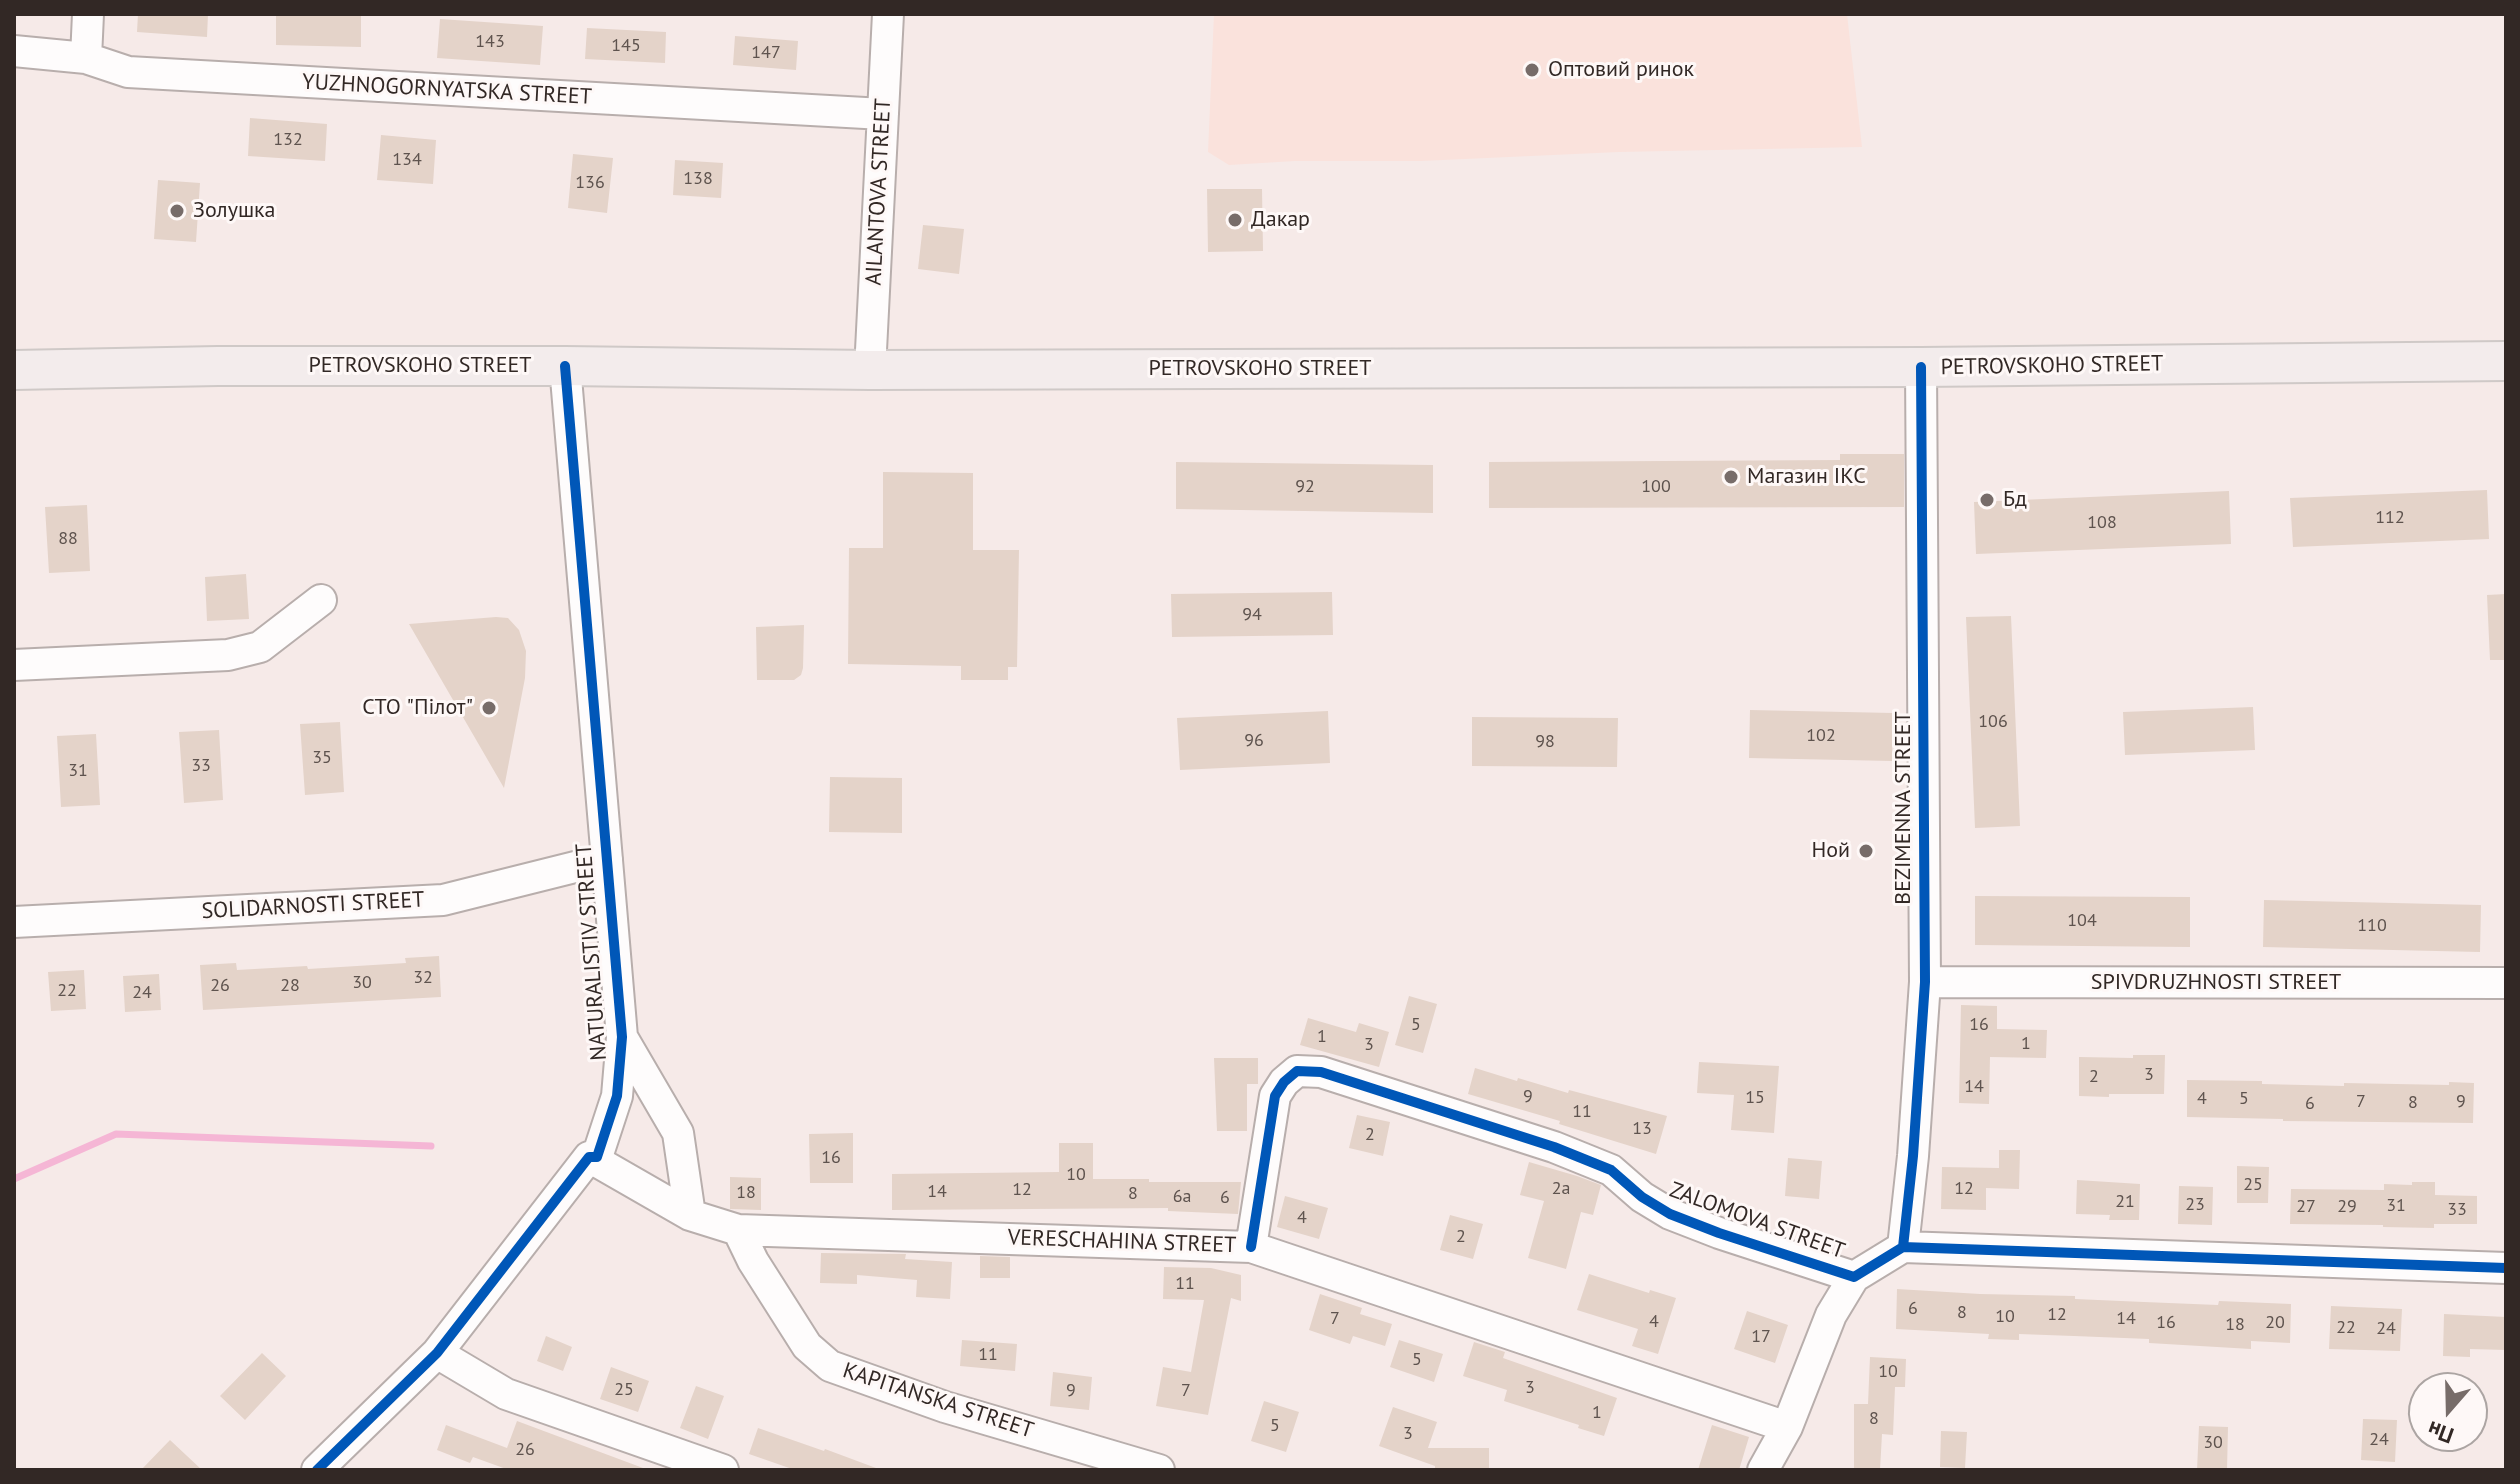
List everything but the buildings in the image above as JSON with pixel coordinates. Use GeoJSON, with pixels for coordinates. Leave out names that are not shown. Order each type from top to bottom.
{"type":"FeatureCollection","features":[{"type":"Feature","properties":{"kind":"main road","name":"PETROVSKOHO STREET"},"geometry":{"type":"LineString","coordinates":[[14,370],[218,366],[870,370],[1921,367],[2506,361]]}},
{"type":"Feature","properties":{"kind":"street"},"geometry":{"type":"LineString","coordinates":[[86,58],[88,14]]}},
{"type":"Feature","properties":{"kind":"street","name":"AILANTOVA STREET"},"geometry":{"type":"LineString","coordinates":[[870,370],[888,14]]}},
{"type":"Feature","properties":{"kind":"street","name":"YUZHNOGORNYATSKA STREET"},"geometry":{"type":"LineString","coordinates":[[14,51],[86,58],[128,72],[883,114]]}},
{"type":"Feature","properties":{"kind":"street","name":"NATURALISTIV STREET"},"geometry":{"type":"LineString","coordinates":[[317,1470],[437,1353],[589,1157],[597,1157],[617,1096],[622,1037],[565,366]]}},
{"type":"Feature","properties":{"kind":"street","name":"BEZIMENNA STREET"},"geometry":{"type":"LineString","coordinates":[[1903,1247],[1913,1156],[1925,982],[1921,367]]}},
{"type":"Feature","properties":{"kind":"street"},"geometry":{"type":"LineString","coordinates":[[14,665],[228,655],[260,647],[321,600]]}},
{"type":"Feature","properties":{"kind":"street","name":"SOLIDARNOSTI STREET"},"geometry":{"type":"LineString","coordinates":[[14,922],[443,900],[607,859]]}},
{"type":"Feature","properties":{"kind":"street","name":"SPIVDRUZHNOSTI STREET"},"geometry":{"type":"LineString","coordinates":[[1925,982],[2506,983]]}},
{"type":"Feature","properties":{"kind":"street"},"geometry":{"type":"LineString","coordinates":[[622,1037],[678,1133],[690,1215]]}},
{"type":"Feature","properties":{"kind":"street","name":"ZALOMOVA STREET"},"geometry":{"type":"LineString","coordinates":[[1251,1247],[1275,1096],[1284,1082],[1297,1071],[1321,1072],[1554,1147],[1611,1170],[1642,1197],[1670,1214],[1854,1277],[1903,1247]]}},
{"type":"Feature","properties":{"kind":"street","name":"VERESCHAHINA STREET"},"geometry":{"type":"LineString","coordinates":[[589,1157],[690,1215],[738,1230],[1251,1247],[1787,1427]]}},
{"type":"Feature","properties":{"kind":"street","name":"KAPITANSKA STREET"},"geometry":{"type":"LineString","coordinates":[[738,1230],[753,1261],[807,1346],[830,1366],[945,1407],[1159,1470]]}},
{"type":"Feature","properties":{"kind":"street"},"geometry":{"type":"LineString","coordinates":[[1903,1247],[2506,1268]]}},
{"type":"Feature","properties":{"kind":"street"},"geometry":{"type":"LineString","coordinates":[[1763,1470],[1787,1427],[1831,1315],[1854,1277]]}},
{"type":"Feature","properties":{"kind":"street"},"geometry":{"type":"LineString","coordinates":[[437,1353],[506,1394],[723,1470]]}},
{"type":"Feature","properties":{"kind":"shaded area","name":"Оптовий ринок"},"geometry":{"type":"Polygon","coordinates":[[[1214,14],[1847,14],[1862,147],[1229,165],[1208,152],[1214,14]]]}},
{"type":"Feature","properties":{"kind":"waterway"},"geometry":{"type":"LineString","coordinates":[[14,1179],[116,1134],[431,1146]]}},
{"type":"Feature","properties":{"kind":"cycle path"},"geometry":{"type":"LineString","coordinates":[[317,1470],[437,1353],[589,1157],[597,1157],[617,1096],[622,1037],[565,366]]}},
{"type":"Feature","properties":{"kind":"cycle path"},"geometry":{"type":"LineString","coordinates":[[1903,1247],[1913,1156],[1925,982],[1921,367]]}},
{"type":"Feature","properties":{"kind":"cycle path"},"geometry":{"type":"LineString","coordinates":[[1251,1247],[1275,1096],[1284,1082],[1297,1071],[1321,1072],[1554,1147],[1611,1170],[1642,1197],[1670,1214],[1854,1277],[1903,1247],[2506,1268]]}},
{"type":"Feature","properties":{"kind":"place","name":"Оптовий ринок"},"geometry":{"type":"Point","coordinates":[1532,70]}},
{"type":"Feature","properties":{"kind":"place","name":"Золушка"},"geometry":{"type":"Point","coordinates":[177,211]}},
{"type":"Feature","properties":{"kind":"place","name":"Дакар"},"geometry":{"type":"Point","coordinates":[1235,220]}},
{"type":"Feature","properties":{"kind":"place","name":"Магазин ІКС"},"geometry":{"type":"Point","coordinates":[1731,477]}},
{"type":"Feature","properties":{"kind":"place","name":"Бд"},"geometry":{"type":"Point","coordinates":[1987,500]}},
{"type":"Feature","properties":{"kind":"place","name":"СТО \"Пілот\""},"geometry":{"type":"Point","coordinates":[489,708]}},
{"type":"Feature","properties":{"kind":"place","name":"Ной"},"geometry":{"type":"Point","coordinates":[1866,851]}}]}
